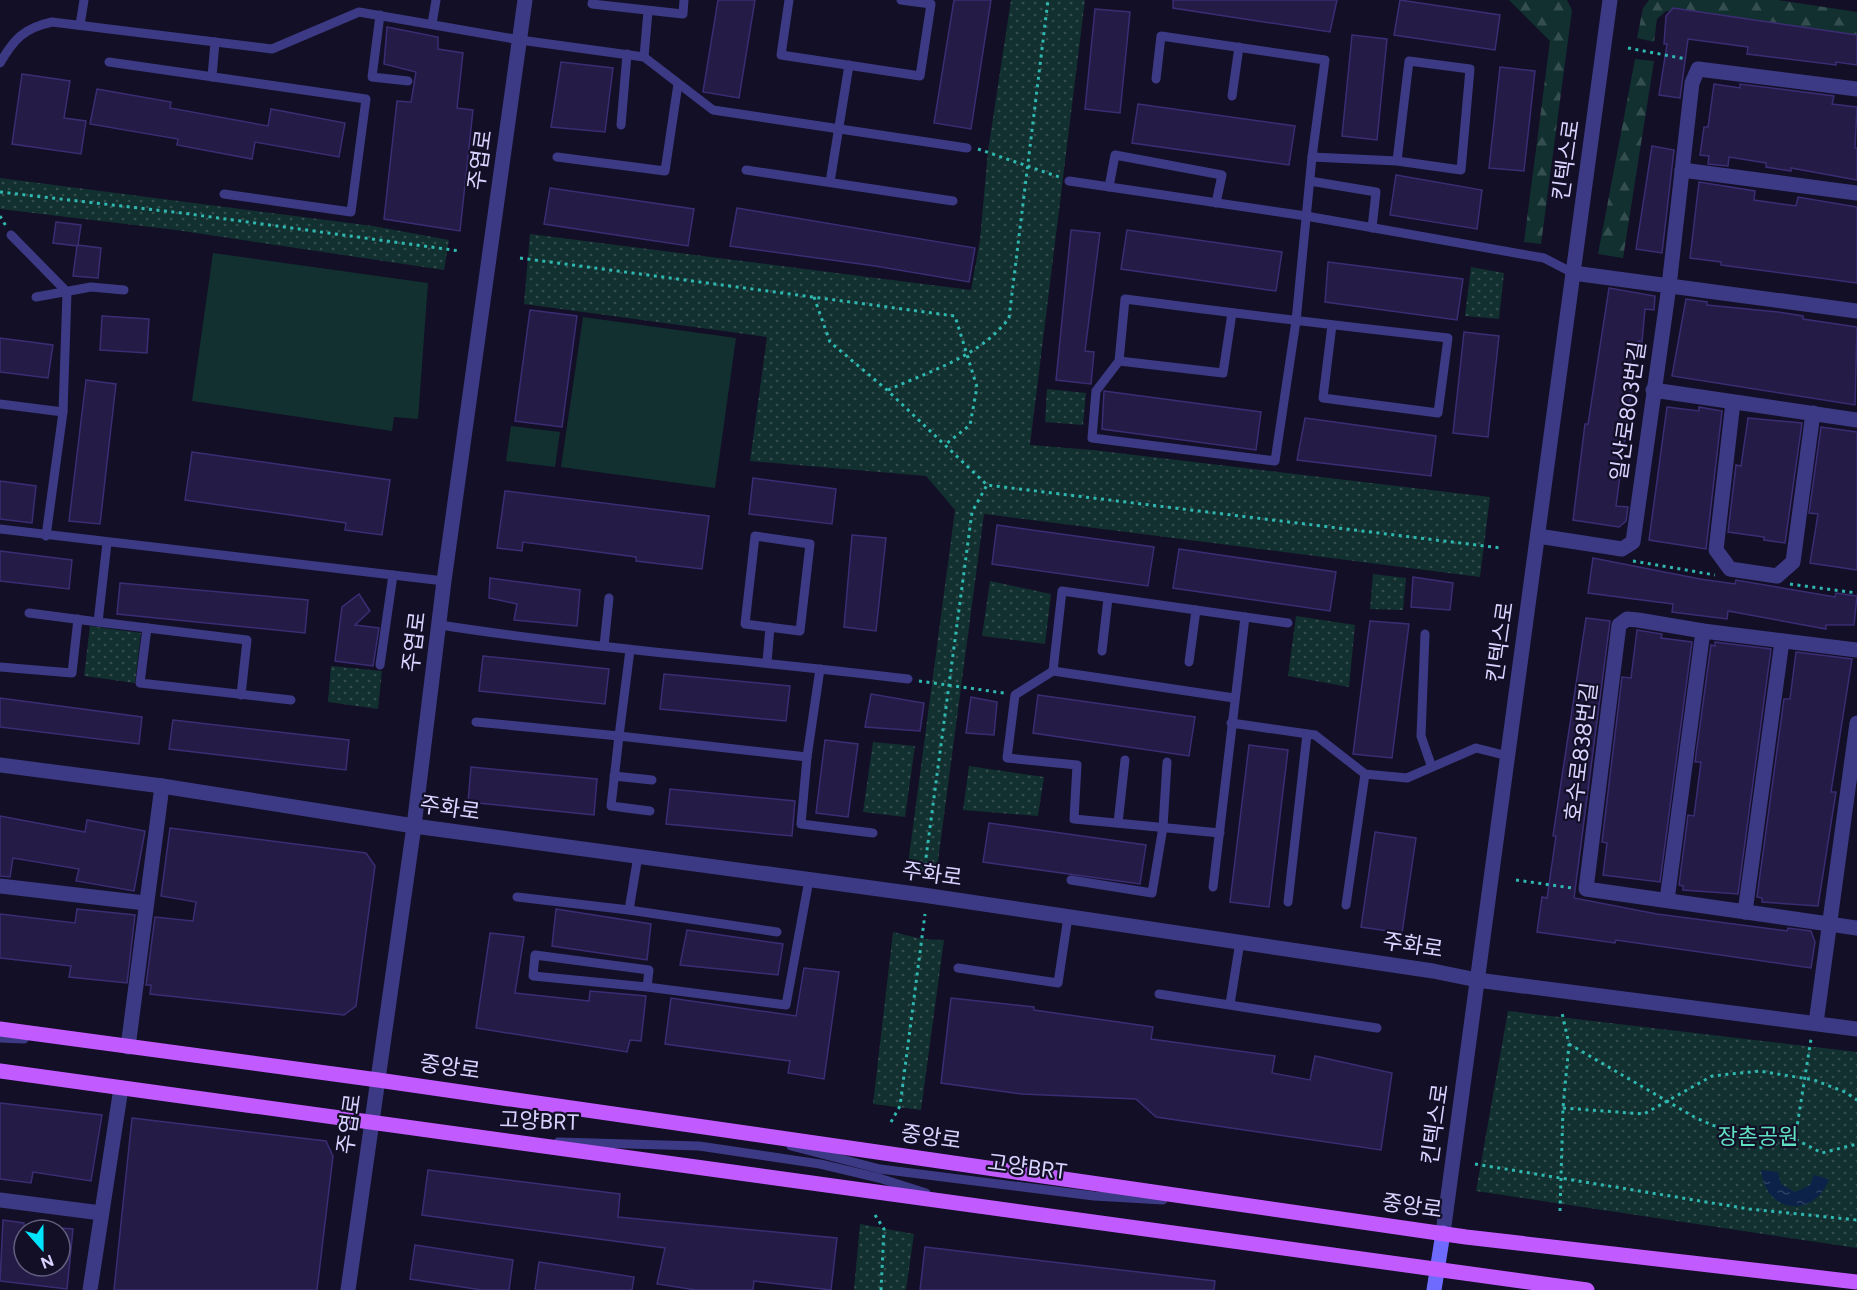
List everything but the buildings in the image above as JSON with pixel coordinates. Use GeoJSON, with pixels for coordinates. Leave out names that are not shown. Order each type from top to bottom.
{"type":"FeatureCollection","features":[{"type":"Feature","properties":{"kind":"main road","name":"중앙로"},"geometry":{"type":"LineString","coordinates":[[0,1029],[378,1080],[1443,1233],[1857,1282]]}},
{"type":"Feature","properties":{"kind":"main road"},"geometry":{"type":"LineString","coordinates":[[0,1071],[1587,1290]]}},
{"type":"Feature","properties":{"kind":"main road","name":"킨텍스로"},"geometry":{"type":"LineString","coordinates":[[1434,1290],[1443,1233]]}},
{"type":"Feature","properties":{"kind":"street","name":"주엽로"},"geometry":{"type":"LineString","coordinates":[[348,1290],[414,826],[444,581],[525,0]]}},
{"type":"Feature","properties":{"kind":"street","name":"킨텍스로"},"geometry":{"type":"LineString","coordinates":[[1443,1233],[1610,0]]}},
{"type":"Feature","properties":{"kind":"street"},"geometry":{"type":"LineString","coordinates":[[1698,69],[1857,89]]}},
{"type":"Feature","properties":{"kind":"street","name":"일산로803번길"},"geometry":{"type":"LineString","coordinates":[[1538,536],[1622,549],[1634,542],[1669,286],[1692,82],[1698,69]]}},
{"type":"Feature","properties":{"kind":"street"},"geometry":{"type":"LineString","coordinates":[[1682,170],[1857,194]]}},
{"type":"Feature","properties":{"kind":"street"},"geometry":{"type":"LineString","coordinates":[[1573,273],[1857,311]]}},
{"type":"Feature","properties":{"kind":"street"},"geometry":{"type":"LineString","coordinates":[[1653,390],[1857,420]]}},
{"type":"Feature","properties":{"kind":"street"},"geometry":{"type":"LineString","coordinates":[[1734,402],[1716,550],[1730,568],[1781,579],[1793,562],[1813,413]]}},
{"type":"Feature","properties":{"kind":"street","name":"호수로838번길"},"geometry":{"type":"LineString","coordinates":[[1586,889],[1620,625],[1628,619],[1638,620],[1703,631],[1857,650]]}},
{"type":"Feature","properties":{"kind":"street"},"geometry":{"type":"LineString","coordinates":[[1666,900],[1703,631]]}},
{"type":"Feature","properties":{"kind":"street"},"geometry":{"type":"LineString","coordinates":[[1745,912],[1782,641]]}},
{"type":"Feature","properties":{"kind":"street"},"geometry":{"type":"LineString","coordinates":[[1816,1023],[1829,925],[1850,820],[1857,723]]}},
{"type":"Feature","properties":{"kind":"street","name":"주화로"},"geometry":{"type":"LineString","coordinates":[[0,765],[162,786],[414,826],[1240,942],[1477,980],[1857,1029]]}},
{"type":"Feature","properties":{"kind":"street"},"geometry":{"type":"LineString","coordinates":[[128,1047],[162,786]]}},
{"type":"Feature","properties":{"kind":"street"},"geometry":{"type":"LineString","coordinates":[[0,886],[145,903]]}},
{"type":"Feature","properties":{"kind":"street"},"geometry":{"type":"LineString","coordinates":[[1586,889],[1857,928]]}},
{"type":"Feature","properties":{"kind":"street"},"geometry":{"type":"LineString","coordinates":[[90,1290],[121,1088]]}},
{"type":"Feature","properties":{"kind":"street"},"geometry":{"type":"LineString","coordinates":[[0,1200],[101,1213]]}},
{"type":"Feature","properties":{"kind":"lane"},"geometry":{"type":"LineString","coordinates":[[80,25],[84,0]]}},
{"type":"Feature","properties":{"kind":"lane"},"geometry":{"type":"LineString","coordinates":[[359,0],[359,12]]}},
{"type":"Feature","properties":{"kind":"lane"},"geometry":{"type":"LineString","coordinates":[[432,24],[436,0]]}},
{"type":"Feature","properties":{"kind":"lane"},"geometry":{"type":"LineString","coordinates":[[592,0],[592,4],[683,14],[684,0]]}},
{"type":"Feature","properties":{"kind":"lane"},"geometry":{"type":"LineString","coordinates":[[789,0],[781,55],[920,76],[931,4],[901,0]]}},
{"type":"Feature","properties":{"kind":"lane"},"geometry":{"type":"LineString","coordinates":[[644,57],[648,11]]}},
{"type":"Feature","properties":{"kind":"lane"},"geometry":{"type":"LineString","coordinates":[[0,63],[18,37],[32,26],[52,22],[272,49],[359,12],[519,40],[644,57],[713,110],[967,148]]}},
{"type":"Feature","properties":{"kind":"lane"},"geometry":{"type":"LineString","coordinates":[[380,15],[372,77],[408,81]]}},
{"type":"Feature","properties":{"kind":"lane"},"geometry":{"type":"LineString","coordinates":[[1156,79],[1161,36],[1325,60],[1312,157],[1296,321],[1275,461],[1092,438],[1096,391],[1119,361],[1125,299],[1296,321],[1332,325],[1448,338],[1438,413],[1323,398],[1332,325]]}},
{"type":"Feature","properties":{"kind":"lane"},"geometry":{"type":"LineString","coordinates":[[212,77],[216,42]]}},
{"type":"Feature","properties":{"kind":"lane"},"geometry":{"type":"LineString","coordinates":[[1232,96],[1239,47]]}},
{"type":"Feature","properties":{"kind":"lane"},"geometry":{"type":"LineString","coordinates":[[621,125],[627,54]]}},
{"type":"Feature","properties":{"kind":"lane"},"geometry":{"type":"LineString","coordinates":[[1312,157],[1397,161],[1461,170],[1470,69],[1409,61],[1397,161]]}},
{"type":"Feature","properties":{"kind":"lane"},"geometry":{"type":"LineString","coordinates":[[109,62],[366,99],[351,212],[224,194]]}},
{"type":"Feature","properties":{"kind":"lane"},"geometry":{"type":"LineString","coordinates":[[830,183],[849,65]]}},
{"type":"Feature","properties":{"kind":"lane"},"geometry":{"type":"LineString","coordinates":[[557,157],[665,171],[678,84]]}},
{"type":"Feature","properties":{"kind":"lane"},"geometry":{"type":"LineString","coordinates":[[1109,186],[1114,155],[1221,175],[1216,203]]}},
{"type":"Feature","properties":{"kind":"lane"},"geometry":{"type":"LineString","coordinates":[[746,170],[953,201]]}},
{"type":"Feature","properties":{"kind":"lane"},"geometry":{"type":"LineString","coordinates":[[1070,180],[1306,216],[1544,258],[1573,273]]}},
{"type":"Feature","properties":{"kind":"lane"},"geometry":{"type":"LineString","coordinates":[[1310,181],[1376,192],[1372,228]]}},
{"type":"Feature","properties":{"kind":"lane"},"geometry":{"type":"LineString","coordinates":[[11,236],[67,292],[63,412],[46,536]]}},
{"type":"Feature","properties":{"kind":"lane"},"geometry":{"type":"LineString","coordinates":[[36,297],[91,287],[124,290]]}},
{"type":"Feature","properties":{"kind":"lane"},"geometry":{"type":"LineString","coordinates":[[1119,361],[1223,373],[1232,313]]}},
{"type":"Feature","properties":{"kind":"lane"},"geometry":{"type":"LineString","coordinates":[[0,404],[63,412]]}},
{"type":"Feature","properties":{"kind":"lane"},"geometry":{"type":"LineString","coordinates":[[0,529],[444,581]]}},
{"type":"Feature","properties":{"kind":"lane"},"geometry":{"type":"LineString","coordinates":[[755,536],[810,544],[800,632],[770,627],[745,624],[755,536]]}},
{"type":"Feature","properties":{"kind":"lane"},"geometry":{"type":"LineString","coordinates":[[98,622],[107,543]]}},
{"type":"Feature","properties":{"kind":"lane"},"geometry":{"type":"LineString","coordinates":[[381,665],[393,575]]}},
{"type":"Feature","properties":{"kind":"lane"},"geometry":{"type":"LineString","coordinates":[[1053,671],[1062,591],[1288,623]]}},
{"type":"Feature","properties":{"kind":"lane"},"geometry":{"type":"LineString","coordinates":[[604,646],[609,598]]}},
{"type":"Feature","properties":{"kind":"lane"},"geometry":{"type":"LineString","coordinates":[[1102,651],[1108,598]]}},
{"type":"Feature","properties":{"kind":"lane"},"geometry":{"type":"LineString","coordinates":[[1190,662],[1196,610]]}},
{"type":"Feature","properties":{"kind":"lane"},"geometry":{"type":"LineString","coordinates":[[29,613],[247,640],[241,695]]}},
{"type":"Feature","properties":{"kind":"lane"},"geometry":{"type":"LineString","coordinates":[[1213,887],[1245,617]]}},
{"type":"Feature","properties":{"kind":"lane"},"geometry":{"type":"LineString","coordinates":[[0,668],[72,673],[78,619]]}},
{"type":"Feature","properties":{"kind":"lane"},"geometry":{"type":"LineString","coordinates":[[440,625],[630,650],[767,662],[908,679]]}},
{"type":"Feature","properties":{"kind":"lane"},"geometry":{"type":"LineString","coordinates":[[767,662],[770,627]]}},
{"type":"Feature","properties":{"kind":"lane"},"geometry":{"type":"LineString","coordinates":[[147,628],[140,683],[291,700]]}},
{"type":"Feature","properties":{"kind":"lane"},"geometry":{"type":"LineString","coordinates":[[1425,634],[1420,736],[1431,765]]}},
{"type":"Feature","properties":{"kind":"lane"},"geometry":{"type":"LineString","coordinates":[[630,650],[611,806],[650,811]]}},
{"type":"Feature","properties":{"kind":"lane"},"geometry":{"type":"LineString","coordinates":[[820,669],[807,757],[801,824],[873,832]]}},
{"type":"Feature","properties":{"kind":"lane"},"geometry":{"type":"LineString","coordinates":[[1220,833],[1074,819],[1077,765],[1007,759],[1015,695],[1053,671],[1234,698]]}},
{"type":"Feature","properties":{"kind":"lane"},"geometry":{"type":"LineString","coordinates":[[476,722],[807,757]]}},
{"type":"Feature","properties":{"kind":"lane"},"geometry":{"type":"LineString","coordinates":[[1231,723],[1315,735],[1365,774],[1407,778],[1431,765],[1476,748],[1508,756]]}},
{"type":"Feature","properties":{"kind":"lane"},"geometry":{"type":"LineString","coordinates":[[1288,902],[1307,734]]}},
{"type":"Feature","properties":{"kind":"lane"},"geometry":{"type":"LineString","coordinates":[[1118,823],[1125,760]]}},
{"type":"Feature","properties":{"kind":"lane"},"geometry":{"type":"LineString","coordinates":[[1071,880],[1152,893],[1163,827],[1167,762]]}},
{"type":"Feature","properties":{"kind":"lane"},"geometry":{"type":"LineString","coordinates":[[1346,905],[1365,774]]}},
{"type":"Feature","properties":{"kind":"lane"},"geometry":{"type":"LineString","coordinates":[[614,776],[652,780]]}},
{"type":"Feature","properties":{"kind":"lane"},"geometry":{"type":"LineString","coordinates":[[629,910],[638,856]]}},
{"type":"Feature","properties":{"kind":"lane"},"geometry":{"type":"LineString","coordinates":[[647,987],[649,970],[535,955],[533,976],[647,987],[786,1005],[809,880]]}},
{"type":"Feature","properties":{"kind":"lane"},"geometry":{"type":"LineString","coordinates":[[518,897],[629,910],[777,932]]}},
{"type":"Feature","properties":{"kind":"lane"},"geometry":{"type":"LineString","coordinates":[[958,968],[1058,983],[1068,917]]}},
{"type":"Feature","properties":{"kind":"lane"},"geometry":{"type":"LineString","coordinates":[[1230,1004],[1240,942]]}},
{"type":"Feature","properties":{"kind":"lane"},"geometry":{"type":"LineString","coordinates":[[1159,994],[1377,1028]]}},
{"type":"Feature","properties":{"kind":"lane"},"geometry":{"type":"LineString","coordinates":[[0,1038],[98,1042]]}},
{"type":"Feature","properties":{"kind":"lane","name":"고양BRT"},"geometry":{"type":"LineString","coordinates":[[487,1139],[699,1146],[820,1164],[879,1178],[950,1201],[980,1206]]}},
{"type":"Feature","properties":{"kind":"path"},"geometry":{"type":"LineString","coordinates":[[887,390],[966,354],[996,336],[1009,318],[1048,0]]}},
{"type":"Feature","properties":{"kind":"path"},"geometry":{"type":"LineString","coordinates":[[1628,48],[1691,60],[1698,69]]}},
{"type":"Feature","properties":{"kind":"path"},"geometry":{"type":"LineString","coordinates":[[967,148],[988,151],[1028,168],[1070,180]]}},
{"type":"Feature","properties":{"kind":"path"},"geometry":{"type":"LineString","coordinates":[[0,192],[182,213],[460,251]]}},
{"type":"Feature","properties":{"kind":"path"},"geometry":{"type":"LineString","coordinates":[[520,258],[955,316],[977,387],[970,425],[946,444]]}},
{"type":"Feature","properties":{"kind":"path"},"geometry":{"type":"LineString","coordinates":[[814,297],[831,342],[946,444],[987,485],[1502,548]]}},
{"type":"Feature","properties":{"kind":"path"},"geometry":{"type":"LineString","coordinates":[[923,880],[951,684],[972,512],[987,485]]}},
{"type":"Feature","properties":{"kind":"path"},"geometry":{"type":"LineString","coordinates":[[1631,561],[1715,575]]}},
{"type":"Feature","properties":{"kind":"path"},"geometry":{"type":"LineString","coordinates":[[1781,579],[1857,593]]}},
{"type":"Feature","properties":{"kind":"path"},"geometry":{"type":"LineString","coordinates":[[908,679],[1015,695]]}},
{"type":"Feature","properties":{"kind":"path"},"geometry":{"type":"LineString","coordinates":[[1516,880],[1586,889]]}},
{"type":"Feature","properties":{"kind":"path"},"geometry":{"type":"LineString","coordinates":[[891,1122],[900,1107],[925,914]]}},
{"type":"Feature","properties":{"kind":"path"},"geometry":{"type":"LineString","coordinates":[[1560,1211],[1563,1108],[1569,1044],[1562,1013]]}},
{"type":"Feature","properties":{"kind":"path"},"geometry":{"type":"LineString","coordinates":[[1795,1139],[1811,1039]]}},
{"type":"Feature","properties":{"kind":"path"},"geometry":{"type":"LineString","coordinates":[[1569,1044],[1696,1118],[1748,1140],[1759,1148],[1795,1139],[1822,1154],[1857,1144]]}},
{"type":"Feature","properties":{"kind":"path"},"geometry":{"type":"LineString","coordinates":[[1563,1108],[1644,1114],[1712,1076],[1760,1071],[1804,1077],[1845,1092],[1857,1100]]}},
{"type":"Feature","properties":{"kind":"path"},"geometry":{"type":"LineString","coordinates":[[1475,1164],[1561,1180],[1749,1209],[1857,1220]]}},
{"type":"Feature","properties":{"kind":"path"},"geometry":{"type":"LineString","coordinates":[[875,1215],[885,1229],[881,1290]]}},
{"type":"Feature","properties":{"kind":"green space"},"geometry":{"type":"Polygon","coordinates":[[[1011,0],[1085,0],[1030,445],[1093,450],[1490,497],[1480,577],[984,514],[936,876],[907,872],[955,510],[926,476],[750,461],[767,337],[524,304],[530,234],[971,290],[980,240],[988,151],[1011,0]]]}},
{"type":"Feature","properties":{"kind":"green space"},"geometry":{"type":"Polygon","coordinates":[[[1509,0],[1567,0],[1572,10],[1541,244],[1524,242],[1550,41],[1509,0]]]}},
{"type":"Feature","properties":{"kind":"green space"},"geometry":{"type":"Polygon","coordinates":[[[1649,0],[1778,0],[1857,12],[1857,35],[1666,11],[1657,19],[1654,42],[1637,38],[1643,8],[1649,0]]]}},
{"type":"Feature","properties":{"kind":"green space"},"geometry":{"type":"Polygon","coordinates":[[[1635,59],[1654,61],[1623,258],[1598,254],[1635,59]]]}},
{"type":"Feature","properties":{"kind":"green space"},"geometry":{"type":"Polygon","coordinates":[[[0,178],[373,226],[449,240],[444,270],[176,230],[0,209],[0,178]]]}},
{"type":"Feature","properties":{"kind":"green space"},"geometry":{"type":"Polygon","coordinates":[[[213,253],[428,283],[418,419],[394,417],[392,431],[192,401],[213,253]]]}},
{"type":"Feature","properties":{"kind":"green space"},"geometry":{"type":"Polygon","coordinates":[[[1471,267],[1504,273],[1499,319],[1465,316],[1471,267]]]}},
{"type":"Feature","properties":{"kind":"green space"},"geometry":{"type":"Polygon","coordinates":[[[583,317],[736,338],[715,488],[561,467],[583,317]]]}},
{"type":"Feature","properties":{"kind":"green space"},"geometry":{"type":"Polygon","coordinates":[[[1047,389],[1086,393],[1083,425],[1045,422],[1047,389]]]}},
{"type":"Feature","properties":{"kind":"green space"},"geometry":{"type":"Polygon","coordinates":[[[511,426],[560,432],[555,467],[506,461],[511,426]]]}},
{"type":"Feature","properties":{"kind":"green space"},"geometry":{"type":"Polygon","coordinates":[[[1373,574],[1406,578],[1403,610],[1370,609],[1373,574]]]}},
{"type":"Feature","properties":{"kind":"green space"},"geometry":{"type":"Polygon","coordinates":[[[990,581],[1051,594],[1045,644],[982,636],[990,581]]]}},
{"type":"Feature","properties":{"kind":"green space"},"geometry":{"type":"Polygon","coordinates":[[[1296,616],[1355,625],[1349,687],[1288,676],[1296,616]]]}},
{"type":"Feature","properties":{"kind":"green space"},"geometry":{"type":"Polygon","coordinates":[[[90,626],[141,633],[135,683],[84,676],[90,626]]]}},
{"type":"Feature","properties":{"kind":"green space"},"geometry":{"type":"Polygon","coordinates":[[[331,666],[382,671],[378,709],[328,702],[331,666]]]}},
{"type":"Feature","properties":{"kind":"green space"},"geometry":{"type":"Polygon","coordinates":[[[873,742],[915,746],[905,817],[863,812],[873,742]]]}},
{"type":"Feature","properties":{"kind":"green space"},"geometry":{"type":"Polygon","coordinates":[[[969,766],[1044,777],[1038,816],[963,810],[969,766]]]}},
{"type":"Feature","properties":{"kind":"green space"},"geometry":{"type":"Polygon","coordinates":[[[893,932],[922,939],[944,940],[921,1110],[873,1104],[893,932]]]}},
{"type":"Feature","properties":{"kind":"green space","name":"장촌공원"},"geometry":{"type":"Polygon","coordinates":[[[1508,1011],[1857,1052],[1857,1248],[1476,1191],[1508,1011]]]}},
{"type":"Feature","properties":{"kind":"green space"},"geometry":{"type":"Polygon","coordinates":[[[860,1224],[914,1234],[906,1290],[854,1290],[860,1224]]]}},
{"type":"Feature","properties":{"kind":"water"},"geometry":{"type":"Polygon","coordinates":[[[1761,1170],[1778,1172],[1781,1184],[1795,1192],[1810,1185],[1814,1175],[1829,1179],[1822,1192],[1813,1201],[1802,1206],[1791,1206],[1780,1203],[1771,1195],[1764,1184],[1761,1170]]]}}]}
